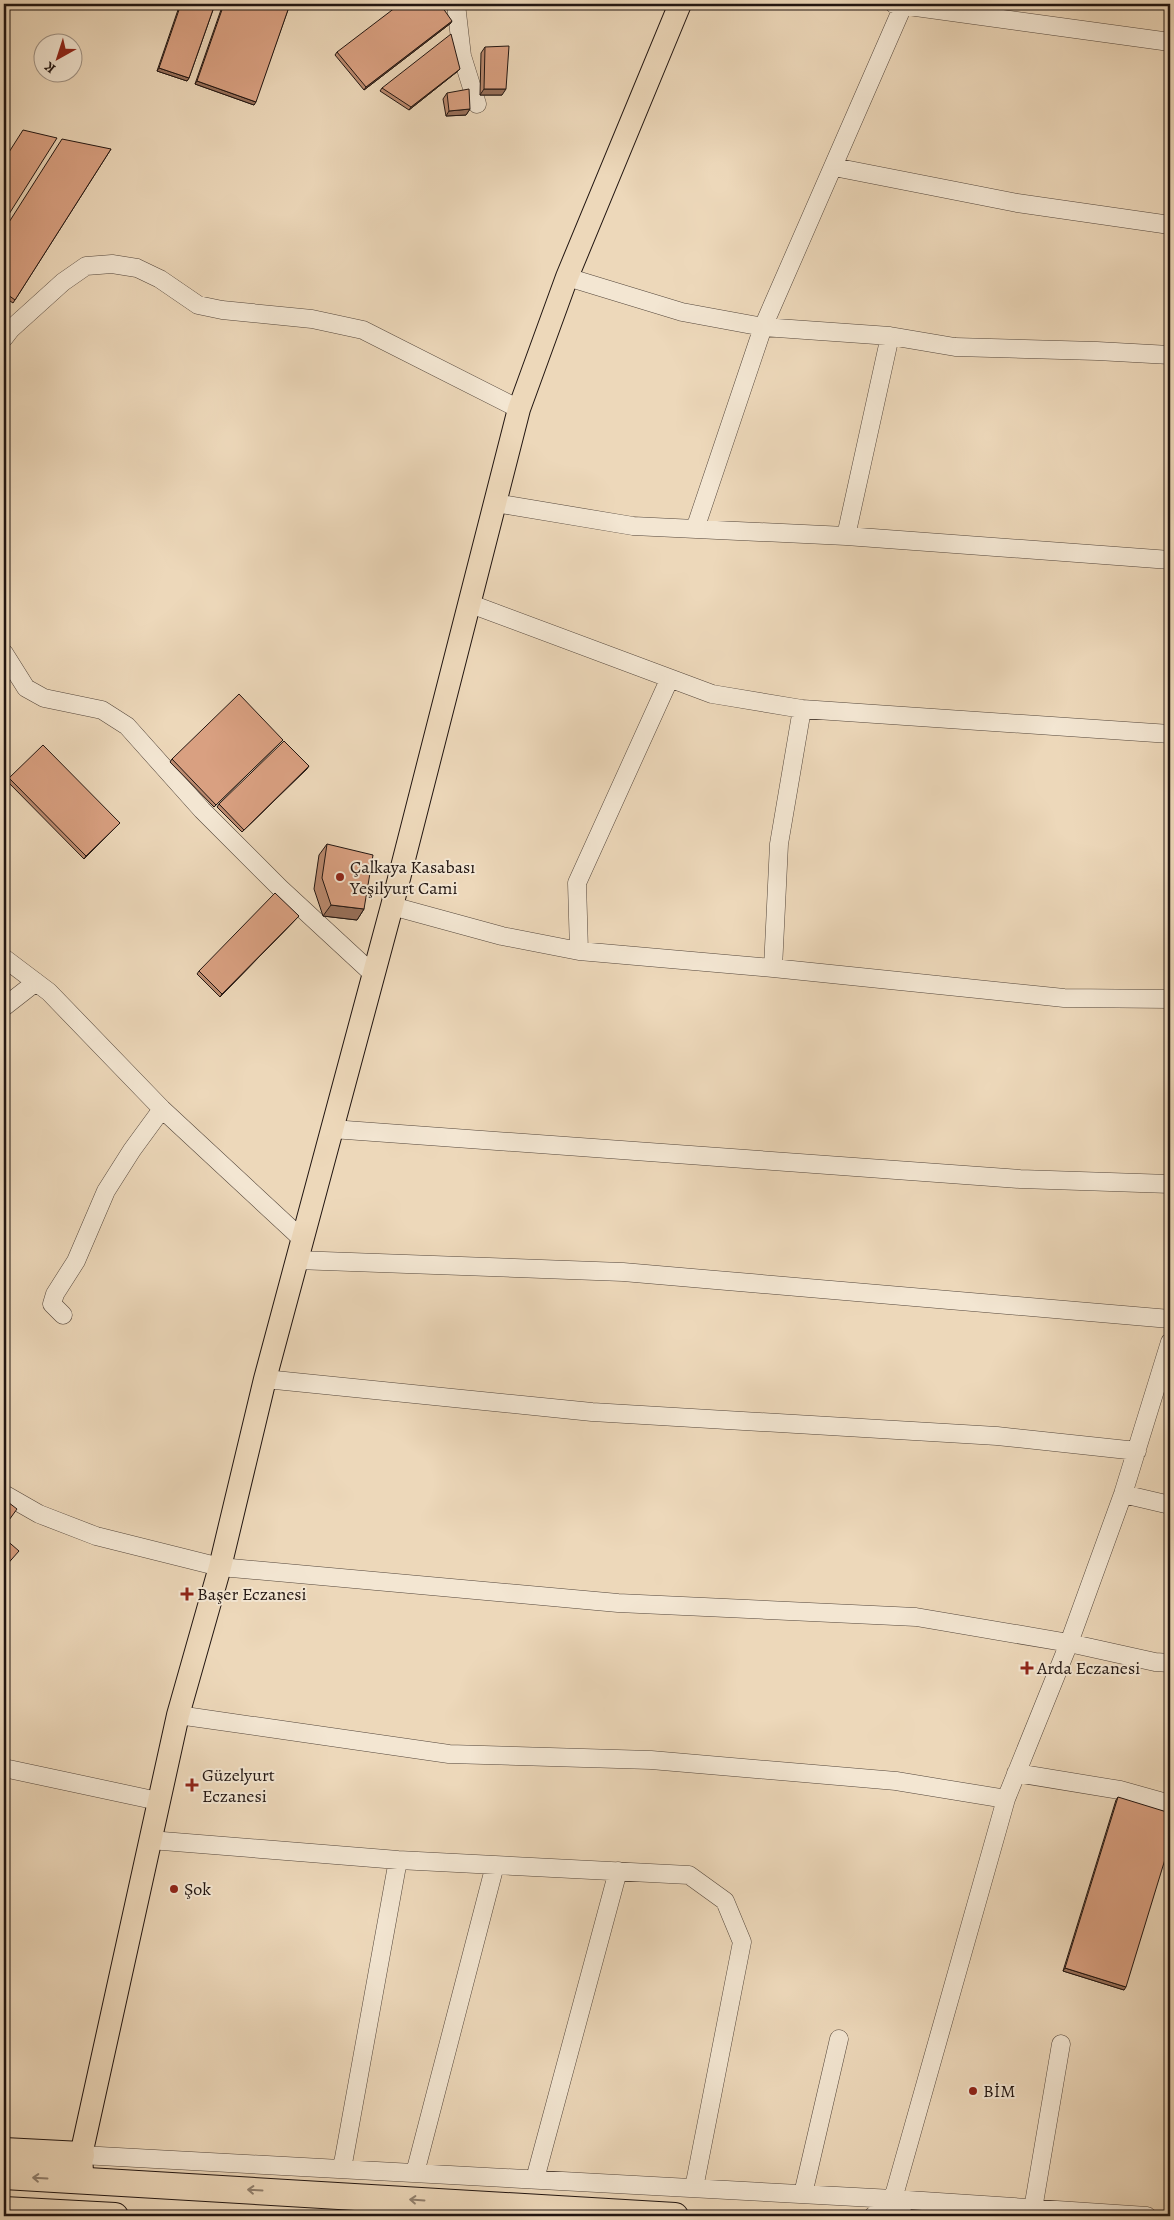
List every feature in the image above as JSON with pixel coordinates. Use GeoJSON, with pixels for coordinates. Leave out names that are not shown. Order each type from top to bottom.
{"type":"FeatureCollection","features":[{"type":"Feature","properties":{"kind":"highway"},"geometry":{"type":"LineString","coordinates":[[4,2151],[82,2168],[675,2216]]}},
{"type":"Feature","properties":{"kind":"highway"},"geometry":{"type":"LineString","coordinates":[[4,2176],[82,2168]]}},
{"type":"Feature","properties":{"kind":"highway"},"geometry":{"type":"LineString","coordinates":[[4,2210],[115,2216]]}},
{"type":"Feature","properties":{"kind":"main road"},"geometry":{"type":"LineString","coordinates":[[82,2168],[158,1801],[178,1715],[220,1567],[265,1379],[392,906],[519,409],[567,277],[680,4]]}},
{"type":"Feature","properties":{"kind":"street"},"geometry":{"type":"LineString","coordinates":[[456,4],[462,56],[478,104]]}},
{"type":"Feature","properties":{"kind":"street"},"geometry":{"type":"LineString","coordinates":[[695,529],[763,327],[834,168],[899,5],[1170,42]]}},
{"type":"Feature","properties":{"kind":"street"},"geometry":{"type":"LineString","coordinates":[[834,168],[1017,203],[1170,225]]}},
{"type":"Feature","properties":{"kind":"street"},"geometry":{"type":"LineString","coordinates":[[6,331],[63,282],[86,266],[112,264],[137,268],[160,279],[198,305],[222,310],[312,320],[364,330],[519,409]]}},
{"type":"Feature","properties":{"kind":"street"},"geometry":{"type":"LineString","coordinates":[[567,277],[682,312],[763,327],[890,336],[955,347],[1096,350],[1170,355]]}},
{"type":"Feature","properties":{"kind":"street"},"geometry":{"type":"LineString","coordinates":[[846,536],[890,336]]}},
{"type":"Feature","properties":{"kind":"street"},"geometry":{"type":"LineString","coordinates":[[495,503],[634,526],[846,536],[1170,560]]}},
{"type":"Feature","properties":{"kind":"street"},"geometry":{"type":"LineString","coordinates":[[468,603],[669,680],[712,694],[802,709],[1170,734]]}},
{"type":"Feature","properties":{"kind":"street"},"geometry":{"type":"LineString","coordinates":[[4,654],[26,688],[44,698],[102,710],[126,726],[215,823],[280,888],[373,974]]}},
{"type":"Feature","properties":{"kind":"street"},"geometry":{"type":"LineString","coordinates":[[579,951],[577,882],[669,680]]}},
{"type":"Feature","properties":{"kind":"street"},"geometry":{"type":"LineString","coordinates":[[772,968],[779,844],[802,709]]}},
{"type":"Feature","properties":{"kind":"street"},"geometry":{"type":"LineString","coordinates":[[392,906],[502,936],[579,951],[772,968],[1064,998],[1170,999]]}},
{"type":"Feature","properties":{"kind":"street"},"geometry":{"type":"LineString","coordinates":[[4,958],[49,992],[299,1250],[623,1272],[1170,1318]]}},
{"type":"Feature","properties":{"kind":"street"},"geometry":{"type":"LineString","coordinates":[[4,1007],[36,982]]}},
{"type":"Feature","properties":{"kind":"street"},"geometry":{"type":"LineString","coordinates":[[63,1315],[52,1304],[55,1294],[76,1261],[106,1191],[132,1150],[162,1109]]}},
{"type":"Feature","properties":{"kind":"street"},"geometry":{"type":"LineString","coordinates":[[332,1129],[1020,1179],[1170,1184]]}},
{"type":"Feature","properties":{"kind":"street"},"geometry":{"type":"LineString","coordinates":[[873,2216],[893,2199],[1006,1798],[1069,1643],[1123,1494],[1170,1342]]}},
{"type":"Feature","properties":{"kind":"street"},"geometry":{"type":"LineString","coordinates":[[265,1379],[592,1412],[997,1436],[1137,1451]]}},
{"type":"Feature","properties":{"kind":"street"},"geometry":{"type":"LineString","coordinates":[[4,1494],[39,1514],[96,1536],[220,1567],[618,1603],[916,1617],[1069,1643],[1155,1662],[1170,1662]]}},
{"type":"Feature","properties":{"kind":"street"},"geometry":{"type":"LineString","coordinates":[[1123,1494],[1170,1505]]}},
{"type":"Feature","properties":{"kind":"street"},"geometry":{"type":"LineString","coordinates":[[178,1715],[449,1754],[660,1761],[896,1781],[1006,1798]]}},
{"type":"Feature","properties":{"kind":"street"},"geometry":{"type":"LineString","coordinates":[[4,1768],[158,1801]]}},
{"type":"Feature","properties":{"kind":"street"},"geometry":{"type":"LineString","coordinates":[[1016,1773],[1120,1790],[1170,1804]]}},
{"type":"Feature","properties":{"kind":"street"},"geometry":{"type":"LineString","coordinates":[[150,1840],[398,1860],[689,1875],[725,1901],[742,1942],[694,2188]]}},
{"type":"Feature","properties":{"kind":"street"},"geometry":{"type":"LineString","coordinates":[[342,2169],[398,1860]]}},
{"type":"Feature","properties":{"kind":"street"},"geometry":{"type":"LineString","coordinates":[[415,2173],[495,1865]]}},
{"type":"Feature","properties":{"kind":"street"},"geometry":{"type":"LineString","coordinates":[[535,2180],[618,1871]]}},
{"type":"Feature","properties":{"kind":"street"},"geometry":{"type":"LineString","coordinates":[[803,2194],[840,2039]]}},
{"type":"Feature","properties":{"kind":"street"},"geometry":{"type":"LineString","coordinates":[[1034,2208],[1061,2044]]}},
{"type":"Feature","properties":{"kind":"street"},"geometry":{"type":"LineString","coordinates":[[82,2168],[342,2169],[893,2199],[1147,2216]]}},
{"type":"Feature","properties":{"kind":"street"},"geometry":{"type":"LineString","coordinates":[[893,2199],[904,2216]]}},
{"type":"Feature","properties":{"kind":"building"},"geometry":{"type":"Polygon","coordinates":[[[181,4],[215,4],[189,78],[159,68],[181,4]]]}},
{"type":"Feature","properties":{"kind":"building"},"geometry":{"type":"Polygon","coordinates":[[[224,4],[290,4],[256,102],[197,81],[224,4]]]}},
{"type":"Feature","properties":{"kind":"building"},"geometry":{"type":"Polygon","coordinates":[[[400,4],[440,4],[452,21],[366,87],[337,52],[400,4]]]}},
{"type":"Feature","properties":{"kind":"building"},"geometry":{"type":"Polygon","coordinates":[[[451,34],[460,69],[411,107],[382,88],[451,34]]]}},
{"type":"Feature","properties":{"kind":"building"},"geometry":{"type":"Polygon","coordinates":[[[509,46],[506,89],[484,89],[485,47],[509,46]]]}},
{"type":"Feature","properties":{"kind":"building"},"geometry":{"type":"Polygon","coordinates":[[[469,89],[470,109],[449,111],[447,93],[469,89]]]}},
{"type":"Feature","properties":{"kind":"building"},"geometry":{"type":"Polygon","coordinates":[[[23,130],[57,138],[4,222],[4,160],[23,130]]]}},
{"type":"Feature","properties":{"kind":"building"},"geometry":{"type":"Polygon","coordinates":[[[62,139],[111,149],[15,300],[4,292],[4,230],[62,139]]]}},
{"type":"Feature","properties":{"kind":"building"},"geometry":{"type":"Polygon","coordinates":[[[239,694],[283,740],[216,805],[172,759],[239,694]]]}},
{"type":"Feature","properties":{"kind":"building"},"geometry":{"type":"Polygon","coordinates":[[[284,741],[309,766],[244,830],[219,804],[284,741]]]}},
{"type":"Feature","properties":{"kind":"building"},"geometry":{"type":"Polygon","coordinates":[[[43,745],[120,823],[86,856],[9,778],[43,745]]]}},
{"type":"Feature","properties":{"kind":"building","name":"Çalkaya Kasabası Yeşilyurt Cami"},"geometry":{"type":"Polygon","coordinates":[[[327,844],[373,855],[364,909],[331,905],[322,878],[327,844]]]}},
{"type":"Feature","properties":{"kind":"building"},"geometry":{"type":"Polygon","coordinates":[[[275,893],[299,916],[222,994],[199,971],[275,893]]]}},
{"type":"Feature","properties":{"kind":"building"},"geometry":{"type":"Polygon","coordinates":[[[4,1499],[17,1509],[4,1527],[4,1499]]]}},
{"type":"Feature","properties":{"kind":"building"},"geometry":{"type":"Polygon","coordinates":[[[4,1538],[19,1551],[4,1568],[4,1538]]]}},
{"type":"Feature","properties":{"kind":"building"},"geometry":{"type":"Polygon","coordinates":[[[1118,1797],[1170,1813],[1170,1843],[1126,1987],[1065,1968],[1118,1797]]]}},
{"type":"Feature","properties":{"kind":"place","name":"Çalkaya Kasabası Yeşilyurt Cami"},"geometry":{"type":"Point","coordinates":[340,877]}},
{"type":"Feature","properties":{"kind":"place","name":"Başer Eczanesi"},"geometry":{"type":"Point","coordinates":[187,1594]}},
{"type":"Feature","properties":{"kind":"place","name":"Arda Eczanesi"},"geometry":{"type":"Point","coordinates":[1027,1668]}},
{"type":"Feature","properties":{"kind":"place","name":"Güzelyurt Eczanesi"},"geometry":{"type":"Point","coordinates":[192,1785]}},
{"type":"Feature","properties":{"kind":"place","name":"Şok"},"geometry":{"type":"Point","coordinates":[174,1889]}},
{"type":"Feature","properties":{"kind":"place","name":"BİM"},"geometry":{"type":"Point","coordinates":[973,2091]}}]}
